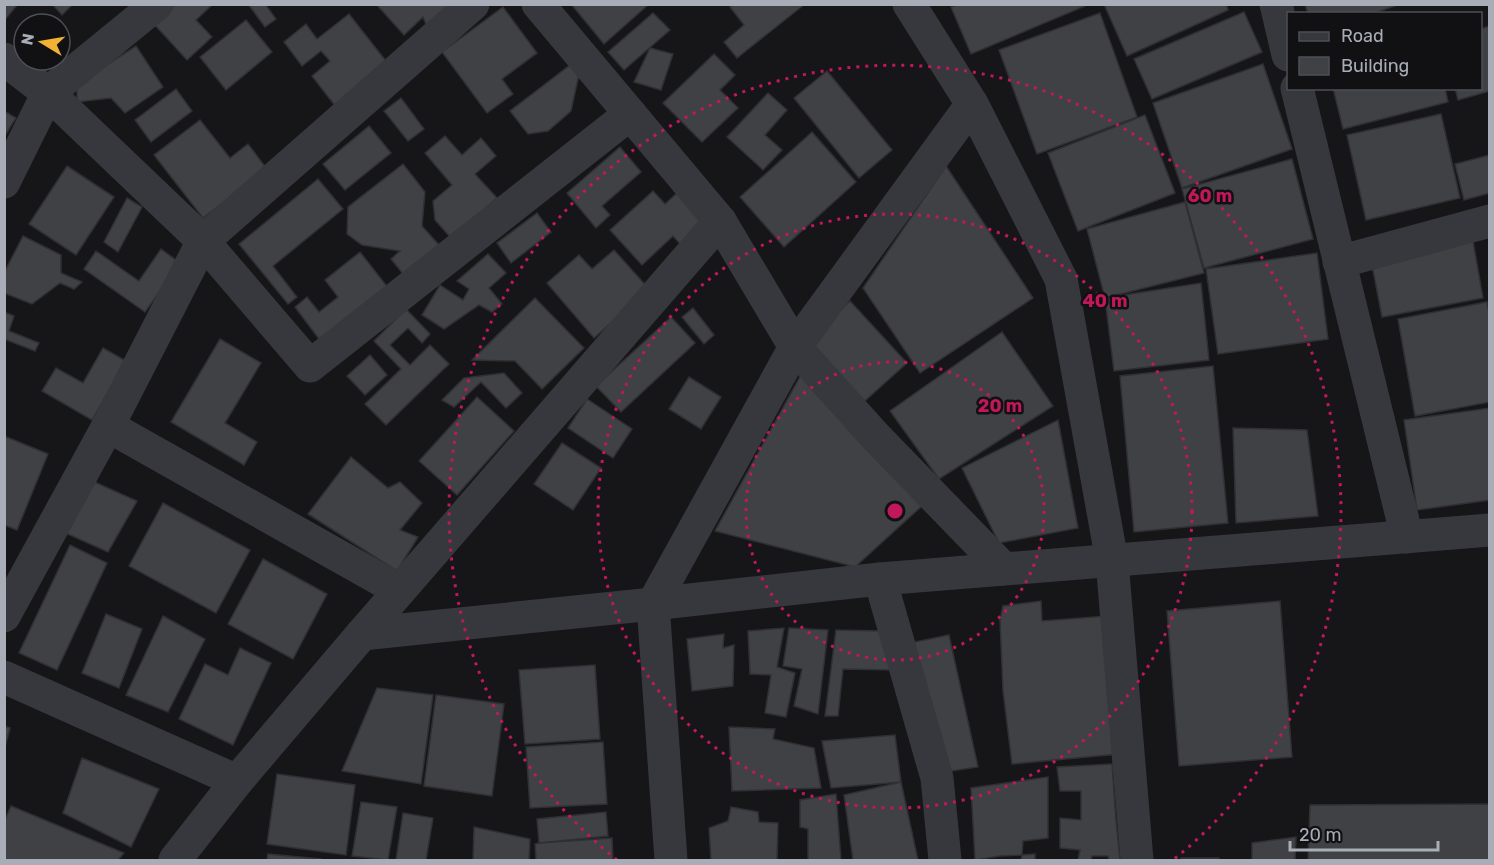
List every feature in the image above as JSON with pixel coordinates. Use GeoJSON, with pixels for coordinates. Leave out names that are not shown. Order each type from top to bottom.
{"type":"FeatureCollection","features":[{"type":"Feature","properties":{"kind":"street"},"geometry":{"type":"LineString","coordinates":[[4,182],[48,93],[157,4]]}},
{"type":"Feature","properties":{"kind":"street"},"geometry":{"type":"LineString","coordinates":[[4,616],[108,426],[203,241],[473,4]]}},
{"type":"Feature","properties":{"kind":"street"},"geometry":{"type":"LineString","coordinates":[[538,4],[720,221],[795,347],[874,436],[1004,569]]}},
{"type":"Feature","properties":{"kind":"street"},"geometry":{"type":"LineString","coordinates":[[909,4],[972,104],[1061,279],[1112,561],[1137,861]]}},
{"type":"Feature","properties":{"kind":"street"},"geometry":{"type":"LineString","coordinates":[[1276,4],[1287,51]]}},
{"type":"Feature","properties":{"kind":"street"},"geometry":{"type":"LineString","coordinates":[[4,59],[48,93],[203,241],[310,366],[630,114]]}},
{"type":"Feature","properties":{"kind":"street"},"geometry":{"type":"LineString","coordinates":[[1297,90],[1407,537]]}},
{"type":"Feature","properties":{"kind":"street"},"geometry":{"type":"LineString","coordinates":[[671,861],[653,604],[795,347],[972,104]]}},
{"type":"Feature","properties":{"kind":"street"},"geometry":{"type":"LineString","coordinates":[[175,861],[237,781],[399,590],[720,221]]}},
{"type":"Feature","properties":{"kind":"street"},"geometry":{"type":"LineString","coordinates":[[1339,262],[1490,221]]}},
{"type":"Feature","properties":{"kind":"street"},"geometry":{"type":"LineString","coordinates":[[108,426],[399,590]]}},
{"type":"Feature","properties":{"kind":"street"},"geometry":{"type":"LineString","coordinates":[[362,634],[880,579],[1490,530]]}},
{"type":"Feature","properties":{"kind":"street"},"geometry":{"type":"LineString","coordinates":[[880,579],[937,778],[945,861]]}},
{"type":"Feature","properties":{"kind":"street"},"geometry":{"type":"LineString","coordinates":[[4,677],[237,781]]}},
{"type":"Feature","properties":{"kind":"building"},"geometry":{"type":"Polygon","coordinates":[[[4,4],[18,4],[4,21],[4,4]]]}},
{"type":"Feature","properties":{"kind":"building"},"geometry":{"type":"Polygon","coordinates":[[[52,4],[73,4],[65,12],[59,12],[52,4]]]}},
{"type":"Feature","properties":{"kind":"building"},"geometry":{"type":"Polygon","coordinates":[[[176,4],[213,4],[196,20],[212,37],[187,60],[154,24],[176,4]]]}},
{"type":"Feature","properties":{"kind":"building"},"geometry":{"type":"Polygon","coordinates":[[[248,4],[265,4],[276,19],[265,27],[248,4]]]}},
{"type":"Feature","properties":{"kind":"building"},"geometry":{"type":"Polygon","coordinates":[[[376,4],[453,4],[427,27],[423,17],[404,35],[376,4]]]}},
{"type":"Feature","properties":{"kind":"building"},"geometry":{"type":"Polygon","coordinates":[[[571,4],[649,4],[604,44],[571,4]]]}},
{"type":"Feature","properties":{"kind":"building"},"geometry":{"type":"Polygon","coordinates":[[[733,4],[805,4],[737,58],[724,42],[744,25],[730,7],[733,4]]]}},
{"type":"Feature","properties":{"kind":"building"},"geometry":{"type":"Polygon","coordinates":[[[958,4],[1085,4],[1085,6],[971,54],[951,7],[958,4]]]}},
{"type":"Feature","properties":{"kind":"building"},"geometry":{"type":"Polygon","coordinates":[[[1104,4],[1226,4],[1228,10],[1127,56],[1104,4]]]}},
{"type":"Feature","properties":{"kind":"building"},"geometry":{"type":"Polygon","coordinates":[[[1305,4],[1400,4],[1378,12],[1307,12],[1305,4]]]}},
{"type":"Feature","properties":{"kind":"building"},"geometry":{"type":"Polygon","coordinates":[[[503,7],[537,53],[502,79],[513,94],[487,113],[442,52],[503,7]]]}},
{"type":"Feature","properties":{"kind":"building"},"geometry":{"type":"Polygon","coordinates":[[[1244,12],[1262,52],[1152,99],[1134,59],[1244,12]]]}},
{"type":"Feature","properties":{"kind":"building"},"geometry":{"type":"Polygon","coordinates":[[[653,13],[670,30],[624,70],[608,52],[653,13]]]}},
{"type":"Feature","properties":{"kind":"building"},"geometry":{"type":"Polygon","coordinates":[[[1100,13],[1137,117],[1037,154],[999,50],[1100,13]]]}},
{"type":"Feature","properties":{"kind":"building"},"geometry":{"type":"Polygon","coordinates":[[[349,14],[389,65],[336,107],[312,76],[330,61],[321,51],[302,66],[284,42],[306,24],[317,39],[349,14]]]}},
{"type":"Feature","properties":{"kind":"building"},"geometry":{"type":"Polygon","coordinates":[[[246,20],[272,52],[226,90],[200,57],[246,20]]]}},
{"type":"Feature","properties":{"kind":"building"},"geometry":{"type":"Polygon","coordinates":[[[1490,26],[1490,91],[1458,100],[1456,90],[1482,90],[1482,28],[1490,26]]]}},
{"type":"Feature","properties":{"kind":"building"},"geometry":{"type":"Polygon","coordinates":[[[136,46],[163,87],[125,113],[111,98],[77,102],[77,84],[136,46]]]}},
{"type":"Feature","properties":{"kind":"building"},"geometry":{"type":"Polygon","coordinates":[[[650,48],[673,54],[661,90],[634,82],[650,48]]]}},
{"type":"Feature","properties":{"kind":"building"},"geometry":{"type":"Polygon","coordinates":[[[714,54],[735,75],[720,90],[738,108],[702,142],[663,103],[714,54]]]}},
{"type":"Feature","properties":{"kind":"building"},"geometry":{"type":"Polygon","coordinates":[[[574,62],[580,70],[571,111],[548,131],[528,134],[510,111],[574,62]]]}},
{"type":"Feature","properties":{"kind":"building"},"geometry":{"type":"Polygon","coordinates":[[[1263,64],[1292,149],[1182,188],[1153,103],[1263,64]]]}},
{"type":"Feature","properties":{"kind":"building"},"geometry":{"type":"Polygon","coordinates":[[[827,71],[892,150],[859,178],[794,98],[827,71]]]}},
{"type":"Feature","properties":{"kind":"building"},"geometry":{"type":"Polygon","coordinates":[[[176,89],[192,111],[151,142],[135,120],[176,89]]]}},
{"type":"Feature","properties":{"kind":"building"},"geometry":{"type":"Polygon","coordinates":[[[1333,90],[1445,90],[1448,102],[1343,129],[1333,90]]]}},
{"type":"Feature","properties":{"kind":"building"},"geometry":{"type":"Polygon","coordinates":[[[768,93],[787,110],[765,135],[782,150],[763,170],[727,137],[768,93]]]}},
{"type":"Feature","properties":{"kind":"building"},"geometry":{"type":"Polygon","coordinates":[[[401,98],[424,129],[408,141],[384,111],[401,98]]]}},
{"type":"Feature","properties":{"kind":"building"},"geometry":{"type":"Polygon","coordinates":[[[4,111],[16,118],[4,137],[4,111]]]}},
{"type":"Feature","properties":{"kind":"building"},"geometry":{"type":"Polygon","coordinates":[[[1441,114],[1460,198],[1366,220],[1347,135],[1441,114]]]}},
{"type":"Feature","properties":{"kind":"building"},"geometry":{"type":"Polygon","coordinates":[[[1145,115],[1175,193],[1078,231],[1048,153],[1145,115]]]}},
{"type":"Feature","properties":{"kind":"building"},"geometry":{"type":"Polygon","coordinates":[[[200,120],[230,158],[248,144],[267,169],[203,218],[154,155],[200,120]]]}},
{"type":"Feature","properties":{"kind":"building"},"geometry":{"type":"Polygon","coordinates":[[[369,126],[391,153],[345,190],[323,164],[369,126]]]}},
{"type":"Feature","properties":{"kind":"building"},"geometry":{"type":"Polygon","coordinates":[[[812,132],[856,182],[784,247],[740,197],[812,132]]]}},
{"type":"Feature","properties":{"kind":"building"},"geometry":{"type":"Polygon","coordinates":[[[445,136],[462,155],[481,138],[496,156],[475,174],[497,198],[451,238],[435,220],[433,201],[452,185],[425,153],[445,136]]]}},
{"type":"Feature","properties":{"kind":"building"},"geometry":{"type":"Polygon","coordinates":[[[620,147],[641,172],[602,206],[610,215],[596,228],[567,193],[620,147]]]}},
{"type":"Feature","properties":{"kind":"building"},"geometry":{"type":"Polygon","coordinates":[[[1490,155],[1490,193],[1464,200],[1455,164],[1490,155]]]}},
{"type":"Feature","properties":{"kind":"building"},"geometry":{"type":"Polygon","coordinates":[[[1292,159],[1313,239],[1204,268],[1182,189],[1292,159]]]}},
{"type":"Feature","properties":{"kind":"building"},"geometry":{"type":"Polygon","coordinates":[[[403,164],[425,192],[422,226],[439,245],[404,275],[391,259],[400,251],[362,245],[347,234],[348,207],[403,164]]]}},
{"type":"Feature","properties":{"kind":"building"},"geometry":{"type":"Polygon","coordinates":[[[67,166],[114,197],[76,255],[29,224],[67,166]]]}},
{"type":"Feature","properties":{"kind":"building"},"geometry":{"type":"Polygon","coordinates":[[[946,166],[1033,298],[920,373],[863,288],[946,166]]]}},
{"type":"Feature","properties":{"kind":"building"},"geometry":{"type":"Polygon","coordinates":[[[318,179],[343,209],[273,266],[297,297],[288,304],[239,244],[318,179]]]}},
{"type":"Feature","properties":{"kind":"building"},"geometry":{"type":"Polygon","coordinates":[[[653,191],[665,204],[677,193],[704,223],[681,245],[673,236],[642,265],[610,230],[653,191]]]}},
{"type":"Feature","properties":{"kind":"building"},"geometry":{"type":"Polygon","coordinates":[[[127,198],[142,207],[118,252],[104,242],[127,198]]]}},
{"type":"Feature","properties":{"kind":"building"},"geometry":{"type":"Polygon","coordinates":[[[1185,202],[1204,273],[1105,298],[1087,229],[1185,202]]]}},
{"type":"Feature","properties":{"kind":"building"},"geometry":{"type":"Polygon","coordinates":[[[537,213],[551,232],[511,263],[497,243],[537,213]]]}},
{"type":"Feature","properties":{"kind":"building"},"geometry":{"type":"Polygon","coordinates":[[[23,236],[61,255],[61,273],[82,282],[74,289],[60,283],[32,304],[4,293],[4,273],[23,236]]]}},
{"type":"Feature","properties":{"kind":"building"},"geometry":{"type":"Polygon","coordinates":[[[1473,241],[1483,298],[1382,317],[1371,260],[1473,241]]]}},
{"type":"Feature","properties":{"kind":"building"},"geometry":{"type":"Polygon","coordinates":[[[161,249],[180,263],[145,312],[84,269],[96,251],[139,281],[161,249]]]}},
{"type":"Feature","properties":{"kind":"building"},"geometry":{"type":"Polygon","coordinates":[[[614,250],[649,289],[594,338],[547,283],[579,255],[592,269],[614,250]]]}},
{"type":"Feature","properties":{"kind":"building"},"geometry":{"type":"Polygon","coordinates":[[[360,252],[393,294],[325,347],[295,307],[307,297],[319,312],[338,297],[325,280],[360,252]]]}},
{"type":"Feature","properties":{"kind":"building"},"geometry":{"type":"Polygon","coordinates":[[[1317,253],[1328,339],[1218,354],[1206,269],[1317,253]]]}},
{"type":"Feature","properties":{"kind":"building"},"geometry":{"type":"Polygon","coordinates":[[[488,254],[506,273],[489,288],[502,304],[492,312],[479,305],[444,329],[422,315],[440,285],[463,300],[469,289],[457,281],[488,254]]]}},
{"type":"Feature","properties":{"kind":"building"},"geometry":{"type":"Polygon","coordinates":[[[1201,283],[1209,360],[1114,371],[1105,298],[1201,283]]]}},
{"type":"Feature","properties":{"kind":"building"},"geometry":{"type":"Polygon","coordinates":[[[535,298],[584,348],[542,389],[515,361],[472,360],[535,298]]]}},
{"type":"Feature","properties":{"kind":"building"},"geometry":{"type":"Polygon","coordinates":[[[850,301],[907,363],[857,408],[802,346],[850,301]]]}},
{"type":"Feature","properties":{"kind":"building"},"geometry":{"type":"Polygon","coordinates":[[[1487,302],[1490,318],[1490,402],[1415,416],[1398,319],[1487,302]]]}},
{"type":"Feature","properties":{"kind":"building"},"geometry":{"type":"Polygon","coordinates":[[[693,308],[714,335],[704,344],[682,317],[693,308]]]}},
{"type":"Feature","properties":{"kind":"building"},"geometry":{"type":"Polygon","coordinates":[[[406,309],[430,334],[422,343],[408,328],[390,345],[410,365],[430,345],[449,364],[386,425],[365,404],[401,369],[374,341],[406,309]]]}},
{"type":"Feature","properties":{"kind":"building"},"geometry":{"type":"Polygon","coordinates":[[[4,312],[14,316],[9,331],[39,343],[35,351],[4,339],[4,312]]]}},
{"type":"Feature","properties":{"kind":"building"},"geometry":{"type":"Polygon","coordinates":[[[671,317],[695,343],[621,412],[596,386],[671,317]]]}},
{"type":"Feature","properties":{"kind":"building"},"geometry":{"type":"Polygon","coordinates":[[[1002,332],[1053,406],[939,479],[890,411],[1002,332]]]}},
{"type":"Feature","properties":{"kind":"building"},"geometry":{"type":"Polygon","coordinates":[[[220,339],[261,363],[225,423],[257,442],[244,465],[171,422],[220,339]]]}},
{"type":"Feature","properties":{"kind":"building"},"geometry":{"type":"Polygon","coordinates":[[[103,348],[126,361],[92,420],[42,391],[56,368],[83,383],[103,348]]]}},
{"type":"Feature","properties":{"kind":"building"},"geometry":{"type":"Polygon","coordinates":[[[370,355],[387,375],[365,395],[347,376],[370,355]]]}},
{"type":"Feature","properties":{"kind":"building"},"geometry":{"type":"Polygon","coordinates":[[[1213,366],[1228,523],[1134,532],[1120,376],[1213,366]]]}},
{"type":"Feature","properties":{"kind":"building"},"geometry":{"type":"Polygon","coordinates":[[[504,373],[522,393],[506,408],[481,382],[454,407],[442,400],[464,378],[504,373]]]}},
{"type":"Feature","properties":{"kind":"building"},"geometry":{"type":"Polygon","coordinates":[[[802,373],[923,505],[855,567],[715,531],[802,373]]]}},
{"type":"Feature","properties":{"kind":"building"},"geometry":{"type":"Polygon","coordinates":[[[689,377],[721,397],[701,429],[669,409],[689,377]]]}},
{"type":"Feature","properties":{"kind":"building"},"geometry":{"type":"Polygon","coordinates":[[[477,397],[514,431],[457,495],[419,461],[477,397]]]}},
{"type":"Feature","properties":{"kind":"building"},"geometry":{"type":"Polygon","coordinates":[[[587,399],[632,429],[613,458],[568,428],[587,399]]]}},
{"type":"Feature","properties":{"kind":"building"},"geometry":{"type":"Polygon","coordinates":[[[1490,408],[1490,500],[1417,510],[1404,420],[1490,408]]]}},
{"type":"Feature","properties":{"kind":"building"},"geometry":{"type":"Polygon","coordinates":[[[1058,420],[1078,528],[999,543],[962,468],[1058,420]]]}},
{"type":"Feature","properties":{"kind":"building"},"geometry":{"type":"Polygon","coordinates":[[[1233,428],[1307,430],[1318,516],[1236,523],[1233,428]]]}},
{"type":"Feature","properties":{"kind":"building"},"geometry":{"type":"Polygon","coordinates":[[[4,436],[48,454],[17,530],[4,525],[4,436]]]}},
{"type":"Feature","properties":{"kind":"building"},"geometry":{"type":"Polygon","coordinates":[[[562,443],[601,468],[573,510],[534,484],[562,443]]]}},
{"type":"Feature","properties":{"kind":"building"},"geometry":{"type":"Polygon","coordinates":[[[351,457],[388,488],[400,482],[422,503],[400,530],[418,537],[397,571],[308,514],[351,457]]]}},
{"type":"Feature","properties":{"kind":"building"},"geometry":{"type":"Polygon","coordinates":[[[90,480],[137,501],[108,552],[63,532],[90,480]]]}},
{"type":"Feature","properties":{"kind":"building"},"geometry":{"type":"Polygon","coordinates":[[[163,503],[250,550],[216,613],[129,566],[163,503]]]}},
{"type":"Feature","properties":{"kind":"building"},"geometry":{"type":"Polygon","coordinates":[[[70,545],[107,563],[57,670],[19,653],[70,545]]]}},
{"type":"Feature","properties":{"kind":"building"},"geometry":{"type":"Polygon","coordinates":[[[263,559],[327,594],[293,659],[228,624],[263,559]]]}},
{"type":"Feature","properties":{"kind":"building"},"geometry":{"type":"Polygon","coordinates":[[[1041,601],[1042,621],[1107,616],[1119,754],[1012,764],[1003,691],[1000,620],[1003,606],[1041,601]]]}},
{"type":"Feature","properties":{"kind":"building"},"geometry":{"type":"Polygon","coordinates":[[[1280,601],[1292,757],[1179,766],[1167,611],[1280,601]]]}},
{"type":"Feature","properties":{"kind":"building"},"geometry":{"type":"Polygon","coordinates":[[[106,614],[142,629],[119,688],[82,673],[106,614]]]}},
{"type":"Feature","properties":{"kind":"building"},"geometry":{"type":"Polygon","coordinates":[[[163,616],[205,639],[168,712],[126,695],[163,616]]]}},
{"type":"Feature","properties":{"kind":"building"},"geometry":{"type":"Polygon","coordinates":[[[784,628],[777,667],[795,673],[786,717],[765,713],[771,675],[750,674],[748,631],[784,628]]]}},
{"type":"Feature","properties":{"kind":"building"},"geometry":{"type":"Polygon","coordinates":[[[789,628],[828,630],[818,714],[794,706],[802,669],[783,666],[789,628]]]}},
{"type":"Feature","properties":{"kind":"building"},"geometry":{"type":"Polygon","coordinates":[[[836,630],[883,631],[890,670],[843,669],[838,716],[825,716],[836,630]]]}},
{"type":"Feature","properties":{"kind":"building"},"geometry":{"type":"Polygon","coordinates":[[[724,634],[723,648],[734,645],[733,686],[692,691],[687,639],[724,634]]]}},
{"type":"Feature","properties":{"kind":"building"},"geometry":{"type":"Polygon","coordinates":[[[949,635],[978,767],[945,772],[910,643],[949,635]]]}},
{"type":"Feature","properties":{"kind":"building"},"geometry":{"type":"Polygon","coordinates":[[[240,648],[271,663],[233,745],[179,719],[205,664],[228,675],[240,648]]]}},
{"type":"Feature","properties":{"kind":"building"},"geometry":{"type":"Polygon","coordinates":[[[595,665],[600,739],[525,744],[519,670],[595,665]]]}},
{"type":"Feature","properties":{"kind":"building"},"geometry":{"type":"Polygon","coordinates":[[[377,688],[433,695],[421,784],[342,771],[377,688]]]}},
{"type":"Feature","properties":{"kind":"building"},"geometry":{"type":"Polygon","coordinates":[[[436,695],[504,704],[492,796],[424,786],[436,695]]]}},
{"type":"Feature","properties":{"kind":"building"},"geometry":{"type":"Polygon","coordinates":[[[4,726],[10,728],[4,751],[4,726]]]}},
{"type":"Feature","properties":{"kind":"building"},"geometry":{"type":"Polygon","coordinates":[[[729,727],[775,729],[773,739],[814,748],[821,788],[732,791],[729,727]]]}},
{"type":"Feature","properties":{"kind":"building"},"geometry":{"type":"Polygon","coordinates":[[[895,735],[901,782],[831,788],[822,741],[895,735]]]}},
{"type":"Feature","properties":{"kind":"building"},"geometry":{"type":"Polygon","coordinates":[[[603,742],[607,804],[530,808],[526,747],[603,742]]]}},
{"type":"Feature","properties":{"kind":"building"},"geometry":{"type":"Polygon","coordinates":[[[82,758],[159,789],[131,847],[63,813],[82,758]]]}},
{"type":"Feature","properties":{"kind":"building"},"geometry":{"type":"Polygon","coordinates":[[[1112,764],[1120,860],[1109,860],[1108,856],[1092,856],[1091,860],[1078,860],[1080,850],[1060,848],[1060,818],[1081,820],[1081,791],[1060,791],[1057,767],[1112,764]]]}},
{"type":"Feature","properties":{"kind":"building"},"geometry":{"type":"Polygon","coordinates":[[[277,774],[355,785],[346,855],[267,844],[277,774]]]}},
{"type":"Feature","properties":{"kind":"building"},"geometry":{"type":"Polygon","coordinates":[[[1048,777],[1048,838],[1023,841],[1022,855],[975,860],[971,788],[1048,777]]]}},
{"type":"Feature","properties":{"kind":"building"},"geometry":{"type":"Polygon","coordinates":[[[901,782],[918,860],[853,860],[844,795],[901,782]]]}},
{"type":"Feature","properties":{"kind":"building"},"geometry":{"type":"Polygon","coordinates":[[[836,794],[841,860],[808,860],[808,829],[800,827],[800,800],[836,794]]]}},
{"type":"Feature","properties":{"kind":"building"},"geometry":{"type":"Polygon","coordinates":[[[361,802],[397,807],[388,860],[352,856],[361,802]]]}},
{"type":"Feature","properties":{"kind":"building"},"geometry":{"type":"Polygon","coordinates":[[[1490,804],[1490,860],[1308,860],[1310,805],[1490,804]]]}},
{"type":"Feature","properties":{"kind":"building"},"geometry":{"type":"Polygon","coordinates":[[[11,806],[124,853],[118,860],[4,860],[4,822],[11,806]]]}},
{"type":"Feature","properties":{"kind":"building"},"geometry":{"type":"Polygon","coordinates":[[[731,807],[758,812],[759,822],[778,823],[777,860],[711,860],[709,828],[728,821],[731,807]]]}},
{"type":"Feature","properties":{"kind":"building"},"geometry":{"type":"Polygon","coordinates":[[[606,812],[608,836],[539,843],[537,819],[606,812]]]}},
{"type":"Feature","properties":{"kind":"building"},"geometry":{"type":"Polygon","coordinates":[[[403,813],[433,818],[426,860],[396,860],[403,813]]]}},
{"type":"Feature","properties":{"kind":"building"},"geometry":{"type":"Polygon","coordinates":[[[474,827],[530,839],[529,860],[473,860],[474,827]]]}},
{"type":"Feature","properties":{"kind":"building"},"geometry":{"type":"Polygon","coordinates":[[[1296,837],[1295,860],[1252,860],[1252,843],[1296,837]]]}},
{"type":"Feature","properties":{"kind":"building"},"geometry":{"type":"Polygon","coordinates":[[[612,838],[613,860],[536,860],[535,844],[612,838]]]}},
{"type":"Feature","properties":{"kind":"building"},"geometry":{"type":"Polygon","coordinates":[[[268,854],[321,859],[321,860],[267,860],[268,854]]]}},
{"type":"Feature","properties":{"kind":"building"},"geometry":{"type":"Polygon","coordinates":[[[1035,854],[1035,860],[1021,860],[1022,855],[1035,854]]]}},
{"type":"Feature","properties":{"kind":"building"},"geometry":{"type":"Polygon","coordinates":[[[1181,858],[1219,858],[1219,860],[1181,860],[1181,858]]]}}]}
